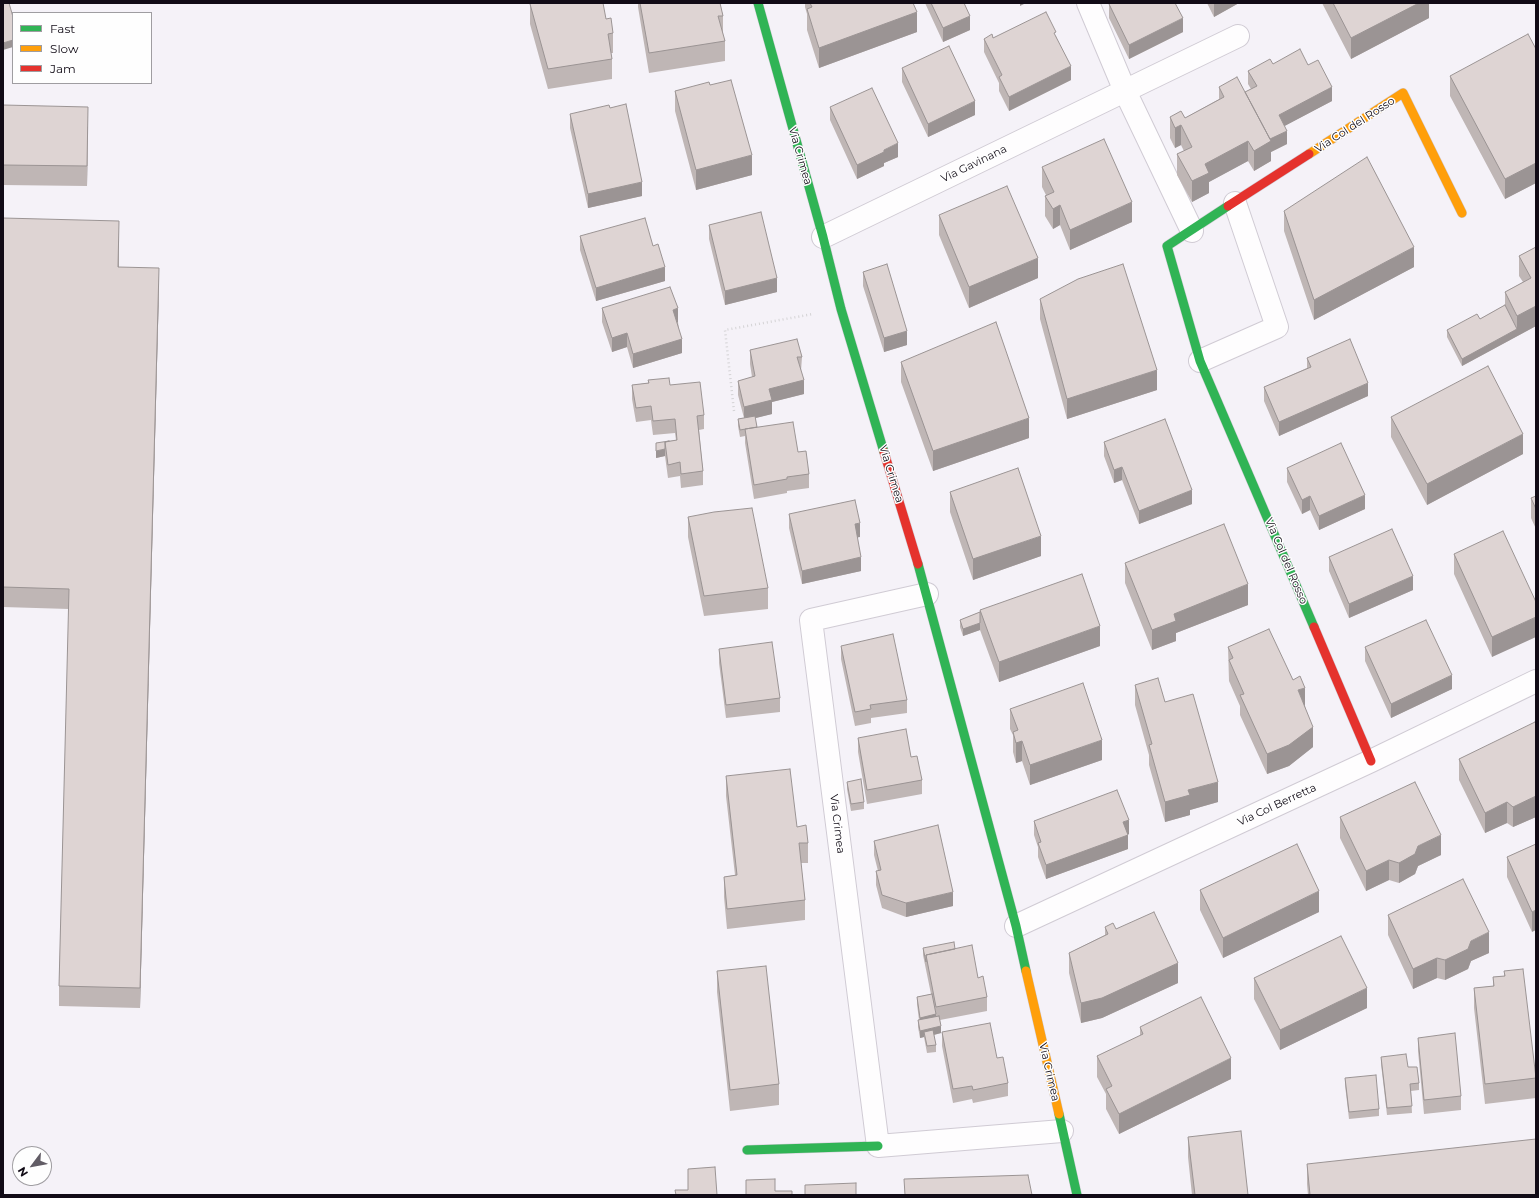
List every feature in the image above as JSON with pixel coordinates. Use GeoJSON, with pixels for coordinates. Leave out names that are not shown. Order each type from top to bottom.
{"type":"FeatureCollection","features":[{"type":"Feature","properties":{"kind":"street","name":"Via Crimea"},"geometry":{"type":"LineString","coordinates":[[758,3],[823,237],[841,309],[927,594],[1016,926],[1077,1195]]}},
{"type":"Feature","properties":{"kind":"street"},"geometry":{"type":"LineString","coordinates":[[1088,3],[1125,91],[1192,230]]}},
{"type":"Feature","properties":{"kind":"street","name":"Via Gavinana"},"geometry":{"type":"LineString","coordinates":[[823,237],[1238,36]]}},
{"type":"Feature","properties":{"kind":"street","name":"Via Col del Rosso"},"geometry":{"type":"LineString","coordinates":[[1372,761],[1200,361],[1167,246],[1403,93],[1462,213]]}},
{"type":"Feature","properties":{"kind":"street"},"geometry":{"type":"LineString","coordinates":[[1200,361],[1278,327],[1235,203]]}},
{"type":"Feature","properties":{"kind":"street","name":"Via Crimea"},"geometry":{"type":"LineString","coordinates":[[878,1146],[811,620],[927,594]]}},
{"type":"Feature","properties":{"kind":"street","name":"Via Col Berretta"},"geometry":{"type":"LineString","coordinates":[[1016,926],[1372,761],[1536,681]]}},
{"type":"Feature","properties":{"kind":"street"},"geometry":{"type":"LineString","coordinates":[[747,1150],[878,1146],[1062,1131]]}},
{"type":"Feature","properties":{"kind":"path"},"geometry":{"type":"LineString","coordinates":[[734,411],[726,330],[841,309]]}},
{"type":"Feature","properties":{"kind":"building"},"geometry":{"type":"Polygon","coordinates":[[[3,3],[9,3],[12,14],[12,40],[3,43],[3,3]]]}},
{"type":"Feature","properties":{"kind":"building"},"geometry":{"type":"Polygon","coordinates":[[[603,3],[606,19],[611,18],[613,33],[608,34],[612,59],[548,69],[530,4],[603,3]]]}},
{"type":"Feature","properties":{"kind":"building"},"geometry":{"type":"Polygon","coordinates":[[[640,3],[720,3],[723,16],[718,16],[725,41],[649,53],[640,3]]]}},
{"type":"Feature","properties":{"kind":"building"},"geometry":{"type":"Polygon","coordinates":[[[810,3],[913,3],[917,12],[819,48],[807,9],[812,7],[810,3]]]}},
{"type":"Feature","properties":{"kind":"building"},"geometry":{"type":"Polygon","coordinates":[[[931,3],[964,3],[970,16],[943,28],[931,3]]]}},
{"type":"Feature","properties":{"kind":"building"},"geometry":{"type":"Polygon","coordinates":[[[1175,3],[1183,18],[1129,45],[1109,4],[1175,3]]]}},
{"type":"Feature","properties":{"kind":"building"},"geometry":{"type":"Polygon","coordinates":[[[1333,3],[1419,3],[1351,38],[1333,3]]]}},
{"type":"Feature","properties":{"kind":"building"},"geometry":{"type":"Polygon","coordinates":[[[1046,12],[1056,32],[1054,33],[1071,66],[1009,97],[999,77],[1002,75],[984,39],[992,34],[993,38],[1046,12]]]}},
{"type":"Feature","properties":{"kind":"building"},"geometry":{"type":"Polygon","coordinates":[[[1528,34],[1536,49],[1536,163],[1505,179],[1450,76],[1528,34]]]}},
{"type":"Feature","properties":{"kind":"building"},"geometry":{"type":"Polygon","coordinates":[[[949,46],[975,101],[928,124],[902,68],[949,46]]]}},
{"type":"Feature","properties":{"kind":"building"},"geometry":{"type":"Polygon","coordinates":[[[1300,49],[1308,65],[1318,60],[1332,87],[1279,115],[1287,131],[1270,139],[1245,92],[1257,86],[1248,71],[1270,59],[1273,64],[1300,49]]]}},
{"type":"Feature","properties":{"kind":"building"},"geometry":{"type":"Polygon","coordinates":[[[1237,77],[1271,141],[1254,151],[1248,141],[1205,164],[1209,173],[1192,181],[1177,154],[1192,147],[1181,125],[1175,128],[1170,117],[1181,111],[1185,118],[1224,97],[1219,87],[1237,77]]]}},
{"type":"Feature","properties":{"kind":"building"},"geometry":{"type":"Polygon","coordinates":[[[731,80],[752,155],[696,170],[675,91],[709,82],[710,85],[731,80]]]}},
{"type":"Feature","properties":{"kind":"building"},"geometry":{"type":"Polygon","coordinates":[[[872,88],[898,143],[884,150],[884,152],[857,165],[830,107],[872,88]]]}},
{"type":"Feature","properties":{"kind":"building"},"geometry":{"type":"Polygon","coordinates":[[[626,104],[642,182],[588,194],[570,114],[609,105],[610,108],[626,104]]]}},
{"type":"Feature","properties":{"kind":"building"},"geometry":{"type":"Polygon","coordinates":[[[3,105],[88,107],[87,166],[3,165],[3,105]]]}},
{"type":"Feature","properties":{"kind":"building"},"geometry":{"type":"Polygon","coordinates":[[[1104,139],[1132,202],[1070,230],[1060,205],[1053,209],[1045,196],[1054,192],[1042,167],[1104,139]]]}},
{"type":"Feature","properties":{"kind":"building"},"geometry":{"type":"Polygon","coordinates":[[[1367,157],[1414,247],[1314,300],[1284,211],[1367,157]]]}},
{"type":"Feature","properties":{"kind":"building"},"geometry":{"type":"Polygon","coordinates":[[[1007,186],[1038,258],[969,287],[939,215],[1007,186]]]}},
{"type":"Feature","properties":{"kind":"building"},"geometry":{"type":"Polygon","coordinates":[[[761,212],[777,278],[725,291],[709,225],[761,212]]]}},
{"type":"Feature","properties":{"kind":"building"},"geometry":{"type":"Polygon","coordinates":[[[3,218],[119,221],[118,267],[159,268],[140,988],[59,986],[69,589],[3,587],[3,218]]]}},
{"type":"Feature","properties":{"kind":"building"},"geometry":{"type":"Polygon","coordinates":[[[645,218],[653,246],[658,244],[665,267],[596,288],[580,236],[645,218]]]}},
{"type":"Feature","properties":{"kind":"building"},"geometry":{"type":"Polygon","coordinates":[[[1536,247],[1536,306],[1517,316],[1505,292],[1531,278],[1519,256],[1536,247]]]}},
{"type":"Feature","properties":{"kind":"building"},"geometry":{"type":"Polygon","coordinates":[[[887,264],[907,331],[884,338],[863,272],[887,264]]]}},
{"type":"Feature","properties":{"kind":"building"},"geometry":{"type":"Polygon","coordinates":[[[1123,264],[1157,370],[1067,399],[1040,299],[1078,279],[1123,264]]]}},
{"type":"Feature","properties":{"kind":"building"},"geometry":{"type":"Polygon","coordinates":[[[670,287],[678,308],[673,310],[682,339],[633,354],[627,333],[612,338],[602,308],[670,287]]]}},
{"type":"Feature","properties":{"kind":"building"},"geometry":{"type":"Polygon","coordinates":[[[1505,305],[1517,329],[1462,359],[1447,330],[1477,314],[1480,319],[1505,305]]]}},
{"type":"Feature","properties":{"kind":"building"},"geometry":{"type":"Polygon","coordinates":[[[996,322],[1029,418],[933,451],[901,362],[996,322]]]}},
{"type":"Feature","properties":{"kind":"building"},"geometry":{"type":"Polygon","coordinates":[[[797,339],[802,357],[797,357],[804,380],[769,389],[772,400],[744,407],[738,381],[755,376],[750,350],[797,339]]]}},
{"type":"Feature","properties":{"kind":"building"},"geometry":{"type":"Polygon","coordinates":[[[1350,339],[1368,383],[1279,422],[1264,387],[1311,367],[1307,358],[1350,339]]]}},
{"type":"Feature","properties":{"kind":"building"},"geometry":{"type":"Polygon","coordinates":[[[1488,366],[1523,434],[1427,484],[1391,417],[1488,366]]]}},
{"type":"Feature","properties":{"kind":"building"},"geometry":{"type":"Polygon","coordinates":[[[669,378],[670,385],[700,382],[704,415],[697,416],[703,471],[681,474],[680,462],[668,465],[665,442],[677,440],[675,419],[653,421],[651,406],[636,408],[632,385],[649,383],[648,380],[669,378]]]}},
{"type":"Feature","properties":{"kind":"building"},"geometry":{"type":"Polygon","coordinates":[[[755,416],[757,427],[740,430],[738,419],[755,416]]]}},
{"type":"Feature","properties":{"kind":"building"},"geometry":{"type":"Polygon","coordinates":[[[1165,419],[1192,490],[1139,511],[1122,467],[1114,470],[1104,442],[1165,419]]]}},
{"type":"Feature","properties":{"kind":"building"},"geometry":{"type":"Polygon","coordinates":[[[793,422],[798,452],[806,451],[809,474],[787,477],[787,479],[754,485],[745,429],[793,422]]]}},
{"type":"Feature","properties":{"kind":"building"},"geometry":{"type":"Polygon","coordinates":[[[669,441],[665,442],[665,449],[656,451],[656,443],[669,441]]]}},
{"type":"Feature","properties":{"kind":"building"},"geometry":{"type":"Polygon","coordinates":[[[1341,443],[1365,495],[1319,516],[1310,496],[1302,500],[1287,468],[1341,443]]]}},
{"type":"Feature","properties":{"kind":"building"},"geometry":{"type":"Polygon","coordinates":[[[1018,468],[1041,536],[973,559],[950,492],[1018,468]]]}},
{"type":"Feature","properties":{"kind":"building"},"geometry":{"type":"Polygon","coordinates":[[[1536,496],[1536,509],[1531,498],[1536,496]]]}},
{"type":"Feature","properties":{"kind":"building"},"geometry":{"type":"Polygon","coordinates":[[[855,500],[860,523],[855,524],[861,557],[802,571],[789,514],[855,500]]]}},
{"type":"Feature","properties":{"kind":"building"},"geometry":{"type":"Polygon","coordinates":[[[752,508],[768,588],[704,596],[688,517],[714,512],[752,508]]]}},
{"type":"Feature","properties":{"kind":"building"},"geometry":{"type":"Polygon","coordinates":[[[1224,524],[1248,584],[1174,614],[1176,621],[1152,630],[1125,563],[1224,524]]]}},
{"type":"Feature","properties":{"kind":"building"},"geometry":{"type":"Polygon","coordinates":[[[1392,529],[1413,576],[1349,604],[1329,557],[1392,529]]]}},
{"type":"Feature","properties":{"kind":"building"},"geometry":{"type":"Polygon","coordinates":[[[1503,531],[1536,602],[1536,617],[1492,637],[1454,554],[1503,531]]]}},
{"type":"Feature","properties":{"kind":"building"},"geometry":{"type":"Polygon","coordinates":[[[1082,574],[1100,626],[999,662],[980,610],[1082,574]]]}},
{"type":"Feature","properties":{"kind":"building"},"geometry":{"type":"Polygon","coordinates":[[[980,612],[980,623],[963,629],[960,620],[980,612]]]}},
{"type":"Feature","properties":{"kind":"building"},"geometry":{"type":"Polygon","coordinates":[[[1426,620],[1452,675],[1391,704],[1365,647],[1426,620]]]}},
{"type":"Feature","properties":{"kind":"building"},"geometry":{"type":"Polygon","coordinates":[[[1269,629],[1293,680],[1300,676],[1305,688],[1298,690],[1313,727],[1289,745],[1267,754],[1240,695],[1244,694],[1229,660],[1233,658],[1228,647],[1269,629]]]}},
{"type":"Feature","properties":{"kind":"building"},"geometry":{"type":"Polygon","coordinates":[[[893,634],[907,700],[870,705],[871,709],[855,712],[841,646],[893,634]]]}},
{"type":"Feature","properties":{"kind":"building"},"geometry":{"type":"Polygon","coordinates":[[[772,642],[780,698],[726,705],[719,649],[772,642]]]}},
{"type":"Feature","properties":{"kind":"building"},"geometry":{"type":"Polygon","coordinates":[[[1158,678],[1165,702],[1193,694],[1218,782],[1188,790],[1190,795],[1165,802],[1149,745],[1152,744],[1135,685],[1158,678]]]}},
{"type":"Feature","properties":{"kind":"building"},"geometry":{"type":"Polygon","coordinates":[[[1083,683],[1102,740],[1030,765],[1022,741],[1016,743],[1013,732],[1018,730],[1010,709],[1083,683]]]}},
{"type":"Feature","properties":{"kind":"building"},"geometry":{"type":"Polygon","coordinates":[[[1535,722],[1536,796],[1513,807],[1507,802],[1485,813],[1459,759],[1535,722]]]}},
{"type":"Feature","properties":{"kind":"building"},"geometry":{"type":"Polygon","coordinates":[[[906,729],[911,757],[917,756],[922,780],[867,790],[858,738],[906,729]]]}},
{"type":"Feature","properties":{"kind":"building"},"geometry":{"type":"Polygon","coordinates":[[[790,769],[797,827],[806,825],[808,843],[799,843],[805,900],[727,909],[724,877],[737,875],[726,776],[790,769]]]}},
{"type":"Feature","properties":{"kind":"building"},"geometry":{"type":"Polygon","coordinates":[[[861,779],[864,802],[851,804],[847,782],[861,779]]]}},
{"type":"Feature","properties":{"kind":"building"},"geometry":{"type":"Polygon","coordinates":[[[1415,782],[1441,835],[1418,846],[1415,854],[1399,863],[1389,860],[1366,871],[1340,817],[1415,782]]]}},
{"type":"Feature","properties":{"kind":"building"},"geometry":{"type":"Polygon","coordinates":[[[1117,790],[1129,820],[1123,822],[1128,835],[1046,865],[1038,843],[1041,842],[1034,821],[1117,790]]]}},
{"type":"Feature","properties":{"kind":"building"},"geometry":{"type":"Polygon","coordinates":[[[938,825],[953,892],[906,903],[882,895],[876,871],[881,870],[874,841],[938,825]]]}},
{"type":"Feature","properties":{"kind":"building"},"geometry":{"type":"Polygon","coordinates":[[[1297,844],[1319,891],[1223,938],[1200,890],[1297,844]]]}},
{"type":"Feature","properties":{"kind":"building"},"geometry":{"type":"Polygon","coordinates":[[[1536,844],[1536,910],[1532,912],[1507,857],[1536,844]]]}},
{"type":"Feature","properties":{"kind":"building"},"geometry":{"type":"Polygon","coordinates":[[[1463,879],[1489,932],[1471,941],[1468,949],[1445,960],[1437,958],[1413,969],[1388,915],[1463,879]]]}},
{"type":"Feature","properties":{"kind":"building"},"geometry":{"type":"Polygon","coordinates":[[[1154,912],[1178,963],[1102,998],[1081,1003],[1069,953],[1108,934],[1105,927],[1113,923],[1116,929],[1154,912]]]}},
{"type":"Feature","properties":{"kind":"building"},"geometry":{"type":"Polygon","coordinates":[[[1341,936],[1367,988],[1280,1030],[1254,978],[1341,936]]]}},
{"type":"Feature","properties":{"kind":"building"},"geometry":{"type":"Polygon","coordinates":[[[954,942],[955,949],[926,955],[926,962],[923,948],[954,942]]]}},
{"type":"Feature","properties":{"kind":"building"},"geometry":{"type":"Polygon","coordinates":[[[972,945],[978,978],[983,976],[987,997],[936,1007],[926,955],[972,945]]]}},
{"type":"Feature","properties":{"kind":"building"},"geometry":{"type":"Polygon","coordinates":[[[766,966],[779,1084],[730,1090],[717,971],[766,966]]]}},
{"type":"Feature","properties":{"kind":"building"},"geometry":{"type":"Polygon","coordinates":[[[1523,969],[1536,1078],[1485,1084],[1474,988],[1494,986],[1493,977],[1505,976],[1504,971],[1523,969]]]}},
{"type":"Feature","properties":{"kind":"building"},"geometry":{"type":"Polygon","coordinates":[[[932,994],[936,1014],[920,1018],[917,997],[932,994]]]}},
{"type":"Feature","properties":{"kind":"building"},"geometry":{"type":"Polygon","coordinates":[[[1201,997],[1231,1058],[1119,1114],[1106,1089],[1112,1086],[1097,1056],[1143,1034],[1140,1027],[1201,997]]]}},
{"type":"Feature","properties":{"kind":"building"},"geometry":{"type":"Polygon","coordinates":[[[939,1016],[941,1026],[920,1031],[918,1020],[939,1016]]]}},
{"type":"Feature","properties":{"kind":"building"},"geometry":{"type":"Polygon","coordinates":[[[990,1023],[997,1058],[1003,1057],[1008,1083],[973,1090],[972,1086],[953,1089],[942,1032],[990,1023]]]}},
{"type":"Feature","properties":{"kind":"building"},"geometry":{"type":"Polygon","coordinates":[[[933,1030],[936,1045],[927,1046],[924,1032],[933,1030]]]}},
{"type":"Feature","properties":{"kind":"building"},"geometry":{"type":"Polygon","coordinates":[[[1455,1033],[1461,1096],[1424,1100],[1418,1038],[1455,1033]]]}},
{"type":"Feature","properties":{"kind":"building"},"geometry":{"type":"Polygon","coordinates":[[[1406,1054],[1408,1067],[1417,1067],[1419,1083],[1410,1084],[1412,1106],[1387,1108],[1381,1057],[1406,1054]]]}},
{"type":"Feature","properties":{"kind":"building"},"geometry":{"type":"Polygon","coordinates":[[[1376,1075],[1379,1109],[1349,1112],[1345,1078],[1376,1075]]]}},
{"type":"Feature","properties":{"kind":"building"},"geometry":{"type":"Polygon","coordinates":[[[1241,1131],[1248,1195],[1195,1195],[1188,1137],[1241,1131]]]}},
{"type":"Feature","properties":{"kind":"building"},"geometry":{"type":"Polygon","coordinates":[[[1536,1139],[1536,1195],[1310,1195],[1307,1164],[1536,1139]]]}},
{"type":"Feature","properties":{"kind":"building"},"geometry":{"type":"Polygon","coordinates":[[[715,1167],[717,1195],[676,1195],[675,1190],[688,1190],[688,1169],[715,1167]]]}},
{"type":"Feature","properties":{"kind":"building"},"geometry":{"type":"Polygon","coordinates":[[[1028,1175],[1032,1195],[905,1195],[904,1179],[1028,1175]]]}},
{"type":"Feature","properties":{"kind":"building"},"geometry":{"type":"Polygon","coordinates":[[[775,1179],[775,1191],[792,1191],[792,1195],[746,1195],[746,1180],[775,1179]]]}},
{"type":"Feature","properties":{"kind":"building"},"geometry":{"type":"Polygon","coordinates":[[[856,1183],[856,1195],[805,1195],[805,1185],[856,1183]]]}},
{"type":"Feature","properties":{"kind":"traffic: fast"},"geometry":{"type":"LineString","coordinates":[[758,3],[823,237],[841,309],[884,452]]}},
{"type":"Feature","properties":{"kind":"traffic: fast"},"geometry":{"type":"LineString","coordinates":[[1228,206],[1167,246],[1200,361],[1314,627]]}},
{"type":"Feature","properties":{"kind":"traffic: fast"},"geometry":{"type":"LineString","coordinates":[[918,564],[1016,926],[1026,971]]}},
{"type":"Feature","properties":{"kind":"traffic: fast"},"geometry":{"type":"LineString","coordinates":[[1059,1114],[1077,1195]]}},
{"type":"Feature","properties":{"kind":"traffic: fast"},"geometry":{"type":"LineString","coordinates":[[747,1150],[878,1146]]}},
{"type":"Feature","properties":{"kind":"traffic: slow"},"geometry":{"type":"LineString","coordinates":[[1309,154],[1403,93],[1462,213]]}},
{"type":"Feature","properties":{"kind":"traffic: slow"},"geometry":{"type":"LineString","coordinates":[[1026,971],[1059,1114]]}},
{"type":"Feature","properties":{"kind":"traffic: jam"},"geometry":{"type":"LineString","coordinates":[[1228,206],[1309,154]]}},
{"type":"Feature","properties":{"kind":"traffic: jam"},"geometry":{"type":"LineString","coordinates":[[884,452],[918,564]]}},
{"type":"Feature","properties":{"kind":"traffic: jam"},"geometry":{"type":"LineString","coordinates":[[1314,627],[1371,761]]}}]}
